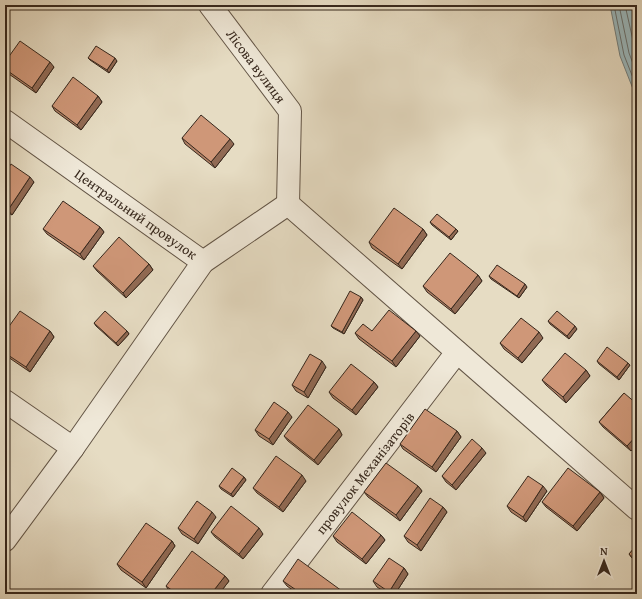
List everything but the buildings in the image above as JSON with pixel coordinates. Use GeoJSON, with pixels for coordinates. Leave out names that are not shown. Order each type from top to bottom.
{"type":"FeatureCollection","features":[{"type":"Feature","properties":{"kind":"street","name":"Лісова вулиця"},"geometry":{"type":"LineString","coordinates":[[210,5],[290,111],[288,204]]}},
{"type":"Feature","properties":{"kind":"street","name":"Центральний провулок"},"geometry":{"type":"LineString","coordinates":[[5,121],[203,262],[288,204]]}},
{"type":"Feature","properties":{"kind":"street"},"geometry":{"type":"LineString","coordinates":[[288,204],[637,509]]}},
{"type":"Feature","properties":{"kind":"street"},"geometry":{"type":"LineString","coordinates":[[5,540],[73,448],[203,262]]}},
{"type":"Feature","properties":{"kind":"street","name":"провулок Механізаторів"},"geometry":{"type":"LineString","coordinates":[[272,594],[458,352]]}},
{"type":"Feature","properties":{"kind":"street"},"geometry":{"type":"LineString","coordinates":[[5,401],[73,448]]}},
{"type":"Feature","properties":{"kind":"water"},"geometry":{"type":"Polygon","coordinates":[[[610,5],[637,5],[637,99],[620,56],[610,5]]]}}]}
